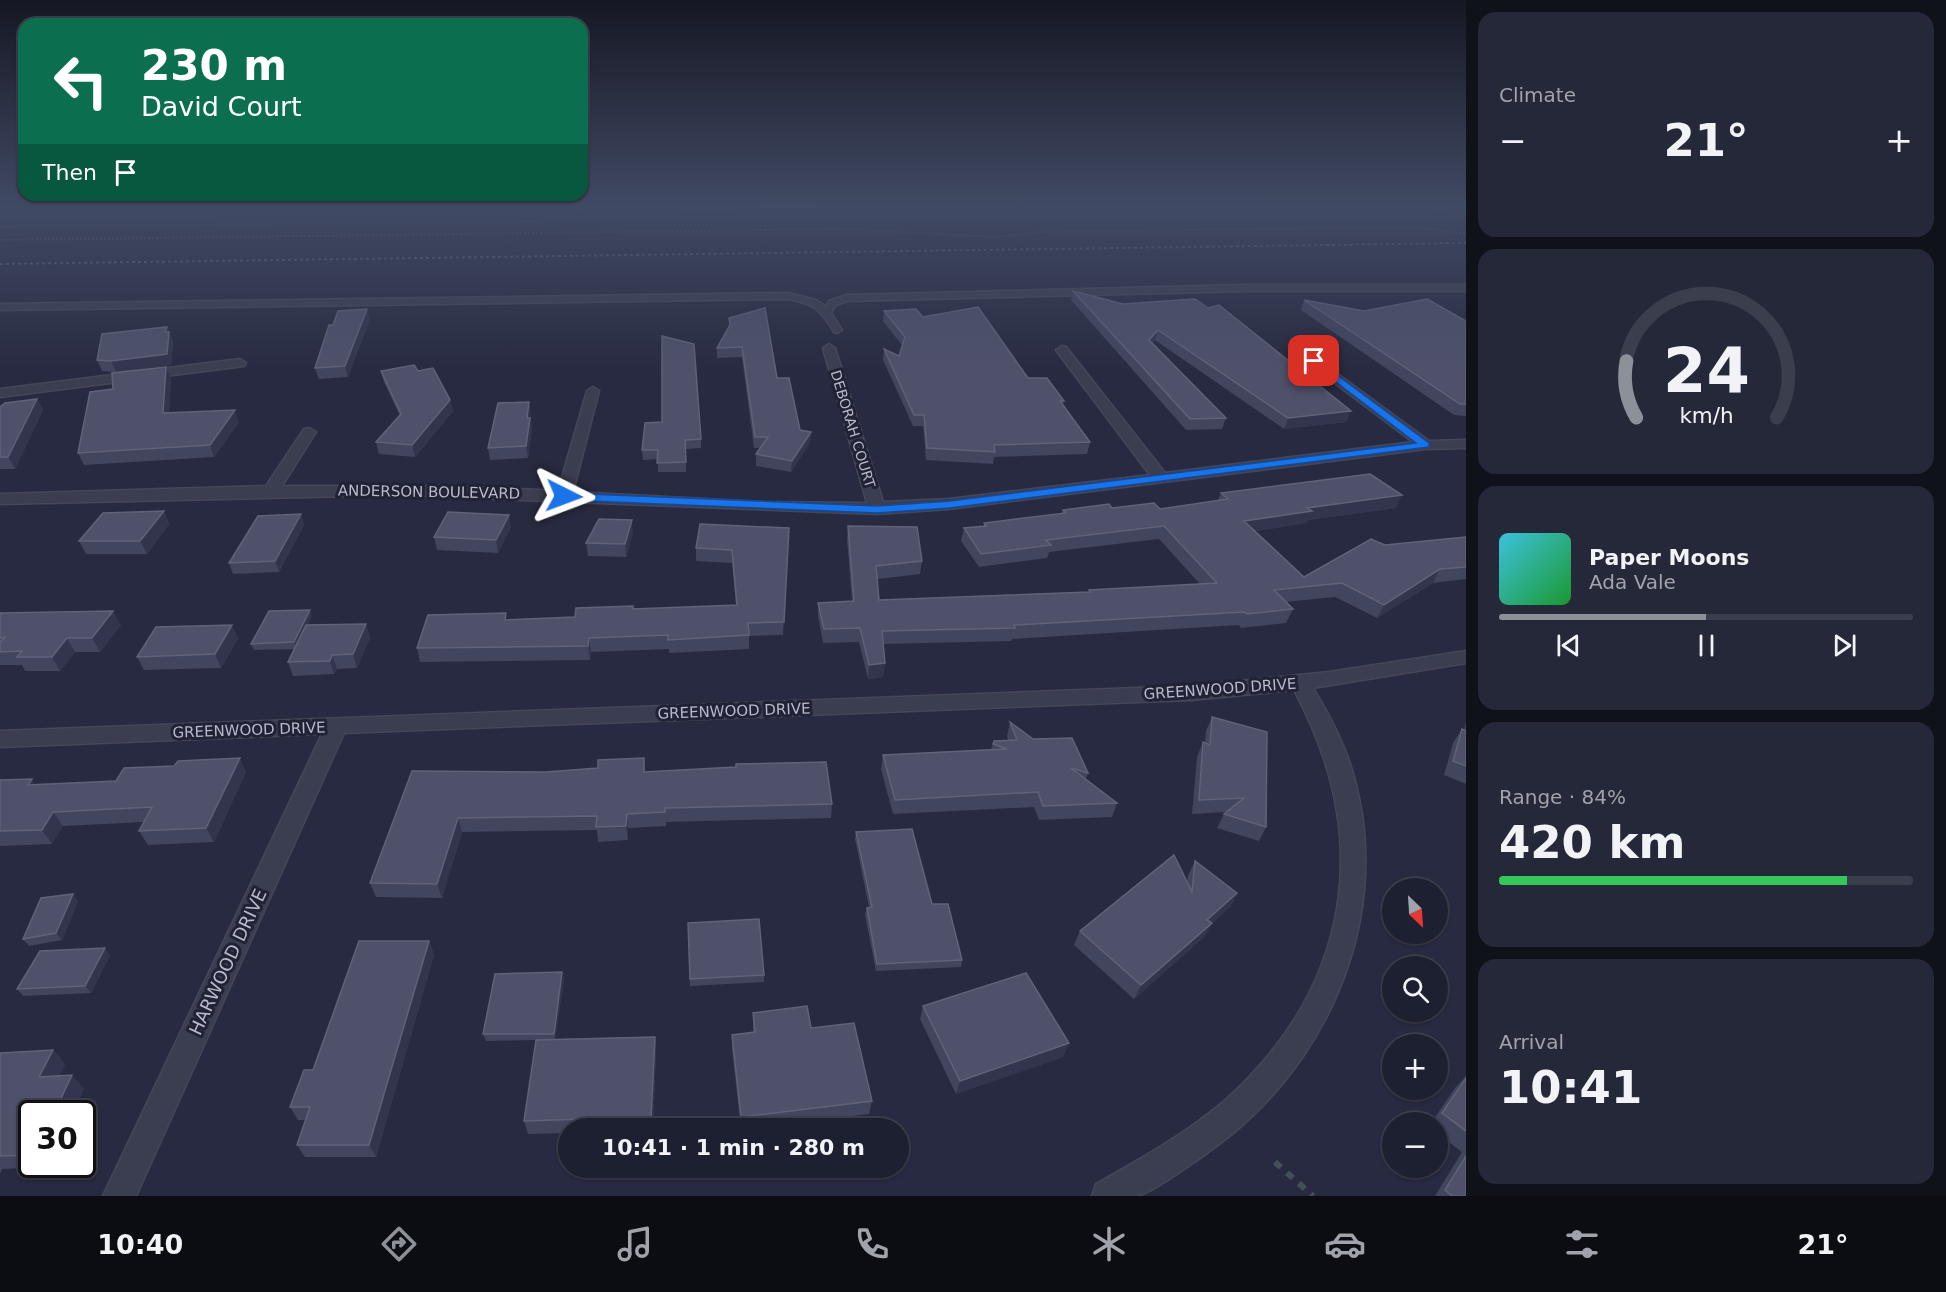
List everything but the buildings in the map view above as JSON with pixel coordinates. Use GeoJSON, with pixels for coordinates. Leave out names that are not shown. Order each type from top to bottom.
{"type":"FeatureCollection","features":[{"type":"Feature","properties":{"kind":"street"},"geometry":{"type":"LineString","coordinates":[[1295,347],[1426,445]]}},
{"type":"Feature","properties":{"kind":"street","name":"DEBORAH COURT"},"geometry":{"type":"LineString","coordinates":[[829,348],[877,509]]}},
{"type":"Feature","properties":{"kind":"street"},"geometry":{"type":"LineString","coordinates":[[1062,350],[1160,477]]}},
{"type":"Feature","properties":{"kind":"street"},"geometry":{"type":"LineString","coordinates":[[0,393],[240,363]]}},
{"type":"Feature","properties":{"kind":"street"},"geometry":{"type":"LineString","coordinates":[[564,496],[593,391]]}},
{"type":"Feature","properties":{"kind":"street"},"geometry":{"type":"LineString","coordinates":[[270,491],[309,432]]}},
{"type":"Feature","properties":{"kind":"street","name":"ANDERSON BOULEVARD"},"geometry":{"type":"LineString","coordinates":[[0,499],[270,491],[454,491],[877,509],[950,504],[1426,445],[1466,444]]}},
{"type":"Feature","properties":{"kind":"street","name":"GREENWOOD DRIVE"},"geometry":{"type":"LineString","coordinates":[[0,739],[1191,693],[1301,684],[1393,672],[1466,657]]}},
{"type":"Feature","properties":{"kind":"street"},"geometry":{"type":"LineString","coordinates":[[1108,1196],[1182,1152],[1245,1102],[1288,1055],[1313,1015],[1343,946],[1353,897],[1354,833],[1342,773],[1324,724],[1301,684]]}},
{"type":"Feature","properties":{"kind":"street","name":"HARWOOD DRIVE"},"geometry":{"type":"LineString","coordinates":[[119,1196],[336,727]]}},
{"type":"Feature","properties":{"kind":"lane"},"geometry":{"type":"LineString","coordinates":[[828,312],[831,303],[847,298],[1245,288],[1466,288]]}},
{"type":"Feature","properties":{"kind":"lane"},"geometry":{"type":"LineString","coordinates":[[0,307],[788,296],[812,301],[828,312],[837,330]]}},
{"type":"Feature","properties":{"kind":"path"},"geometry":{"type":"LineString","coordinates":[[1275,1162],[1312,1196]]}},
{"type":"Feature","properties":{"kind":"railway"},"geometry":{"type":"LineString","coordinates":[[0,264],[83,263]]}},
{"type":"Feature","properties":{"kind":"route"},"geometry":{"type":"LineString","coordinates":[[564,496],[877,509],[950,504],[1426,445],[1314,361]]}}]}
